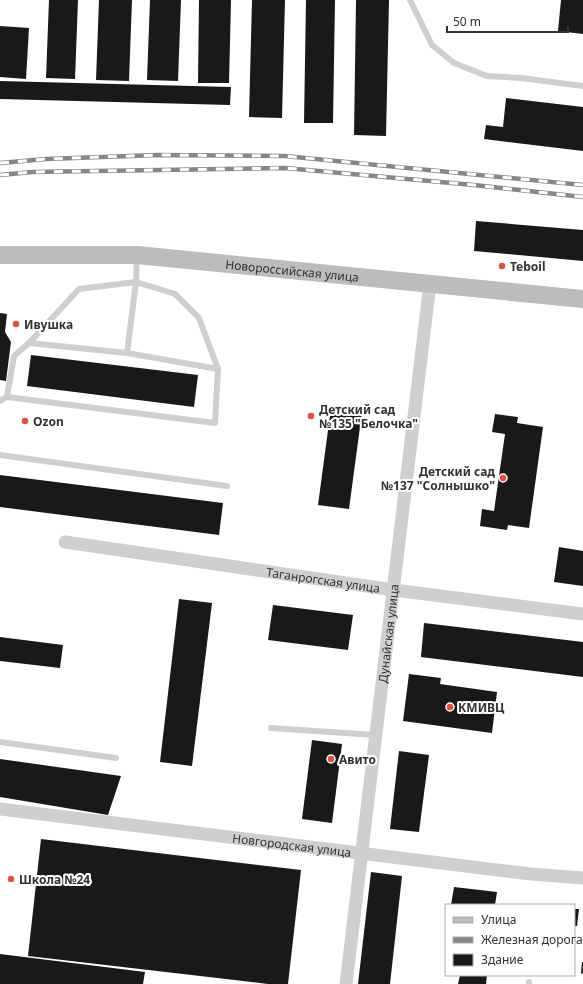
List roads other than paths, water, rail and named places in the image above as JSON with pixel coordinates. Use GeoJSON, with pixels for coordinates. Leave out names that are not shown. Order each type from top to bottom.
{"type":"FeatureCollection","features":[{"type":"Feature","properties":{"kind":"main road","name":"Новороссийская улица"},"geometry":{"type":"LineString","coordinates":[[0,255],[137,255],[583,299]]}},
{"type":"Feature","properties":{"kind":"street","name":"Дунайская улица"},"geometry":{"type":"LineString","coordinates":[[346,984],[430,283]]}},
{"type":"Feature","properties":{"kind":"street","name":"Таганрогская улица"},"geometry":{"type":"LineString","coordinates":[[65,542],[394,590],[583,614]]}},
{"type":"Feature","properties":{"kind":"street","name":"Новгородская улица"},"geometry":{"type":"LineString","coordinates":[[0,808],[531,874],[583,878]]}},
{"type":"Feature","properties":{"kind":"lane"},"geometry":{"type":"LineString","coordinates":[[410,0],[432,45],[454,63],[487,76],[521,78],[583,86]]}},
{"type":"Feature","properties":{"kind":"lane"},"geometry":{"type":"LineString","coordinates":[[127,353],[136,282],[137,255]]}},
{"type":"Feature","properties":{"kind":"lane"},"geometry":{"type":"LineString","coordinates":[[0,401],[7,397],[215,423],[218,369],[199,318],[175,294],[136,282],[79,289],[29,343],[14,356],[7,397]]}},
{"type":"Feature","properties":{"kind":"lane"},"geometry":{"type":"LineString","coordinates":[[29,343],[127,353],[218,369]]}},
{"type":"Feature","properties":{"kind":"lane"},"geometry":{"type":"LineString","coordinates":[[0,455],[227,486]]}},
{"type":"Feature","properties":{"kind":"lane"},"geometry":{"type":"LineString","coordinates":[[271,728],[375,735]]}},
{"type":"Feature","properties":{"kind":"lane"},"geometry":{"type":"LineString","coordinates":[[0,742],[116,758]]}},
{"type":"Feature","properties":{"kind":"railway"},"geometry":{"type":"LineString","coordinates":[[0,163],[46,159],[158,155],[285,156],[583,185]]}},
{"type":"Feature","properties":{"kind":"railway"},"geometry":{"type":"LineString","coordinates":[[0,175],[32,172],[285,168],[474,185],[583,197]]}},
{"type":"Feature","properties":{"kind":"place","name":"Teboil"},"geometry":{"type":"Point","coordinates":[502,266]}},
{"type":"Feature","properties":{"kind":"place","name":"Ивушка"},"geometry":{"type":"Point","coordinates":[16,324]}},
{"type":"Feature","properties":{"kind":"place","name":"Детский сад №135 \"Белочка\""},"geometry":{"type":"Point","coordinates":[311,416]}},
{"type":"Feature","properties":{"kind":"place","name":"Ozon"},"geometry":{"type":"Point","coordinates":[25,421]}},
{"type":"Feature","properties":{"kind":"place","name":"Детский сад №137 \"Солнышко\""},"geometry":{"type":"Point","coordinates":[503,478]}},
{"type":"Feature","properties":{"kind":"place","name":"КМИВЦ"},"geometry":{"type":"Point","coordinates":[450,707]}},
{"type":"Feature","properties":{"kind":"place","name":"Авито"},"geometry":{"type":"Point","coordinates":[331,759]}},
{"type":"Feature","properties":{"kind":"place","name":"Школа №24"},"geometry":{"type":"Point","coordinates":[11,879]}}]}
